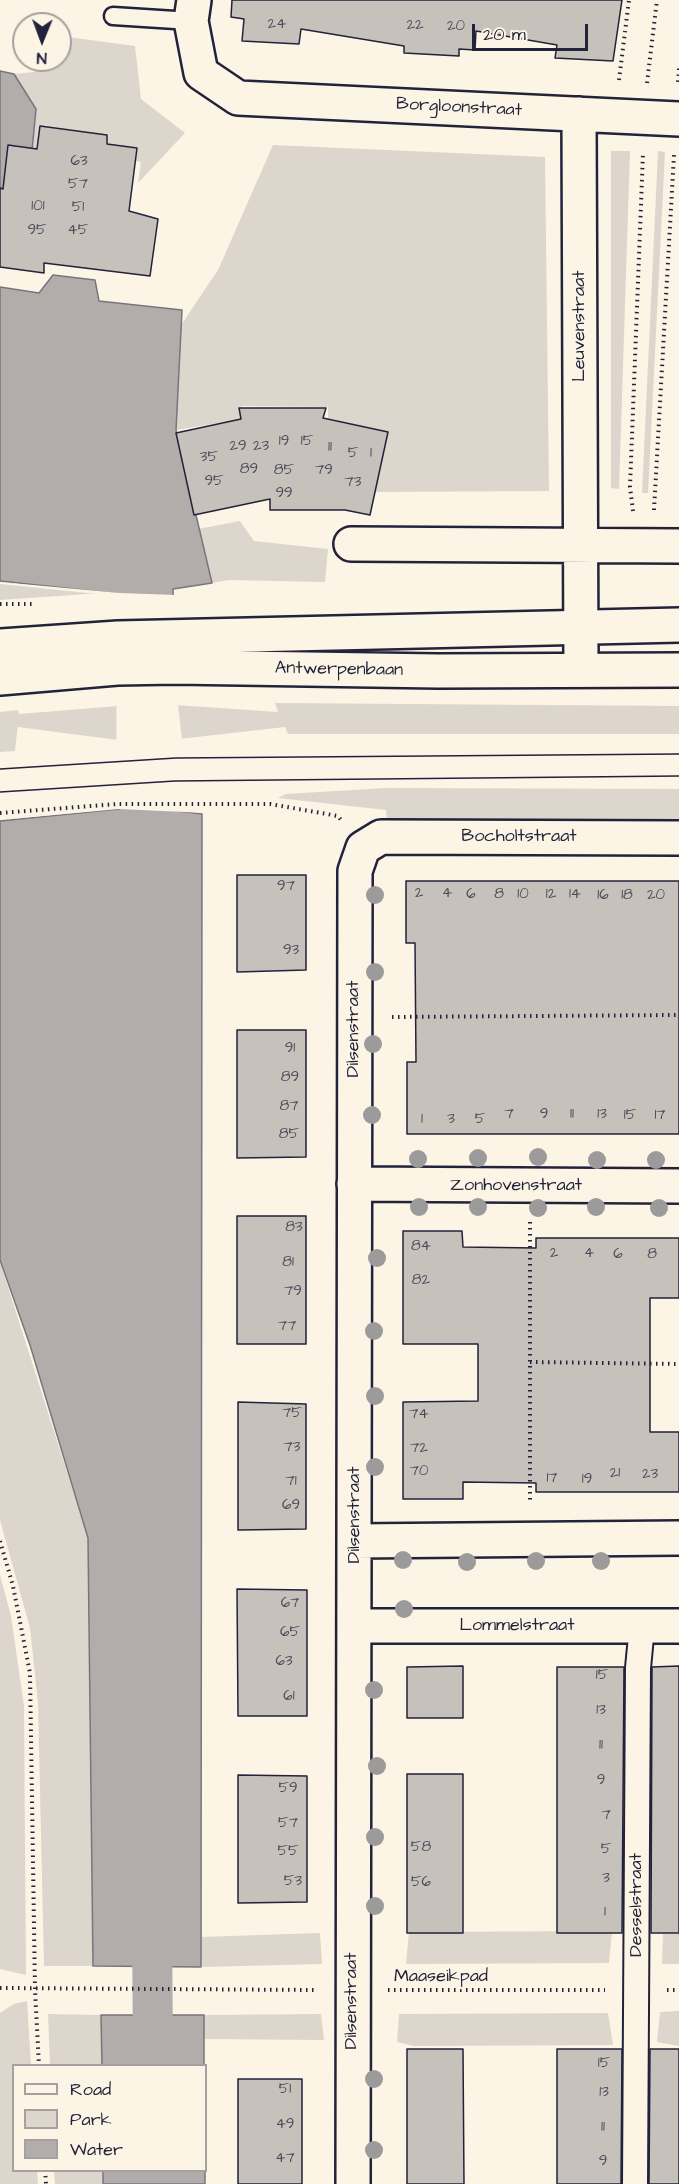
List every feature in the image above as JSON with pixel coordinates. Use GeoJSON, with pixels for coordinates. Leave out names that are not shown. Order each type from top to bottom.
{"type":"FeatureCollection","features":[{"type":"Feature","properties":{"kind":"street","name":"Borgloonstraat"},"geometry":{"type":"LineString","coordinates":[[193,10],[201,73],[238,98],[653,118]]}},
{"type":"Feature","properties":{"kind":"street","name":"Leuvenstraat"},"geometry":{"type":"LineString","coordinates":[[579,114],[581,670]]}},
{"type":"Feature","properties":{"kind":"street"},"geometry":{"type":"LineString","coordinates":[[351,544],[580,541],[657,546]]}},
{"type":"Feature","properties":{"kind":"street","name":"Antwerpenbaan"},"geometry":{"type":"LineString","coordinates":[[0,646],[117,653],[176,652],[581,626],[679,625]]}},
{"type":"Feature","properties":{"kind":"street","name":"Antwerpenbaan"},"geometry":{"type":"LineString","coordinates":[[176,652],[438,671],[679,670]]}},
{"type":"Feature","properties":{"kind":"street","name":"Antwerpenbaan"},"geometry":{"type":"LineString","coordinates":[[0,678],[117,653]]}},
{"type":"Feature","properties":{"kind":"street","name":"Bocholtstraat"},"geometry":{"type":"LineString","coordinates":[[363,848],[381,837],[679,838]]}},
{"type":"Feature","properties":{"kind":"street","name":"Dilsenstraat"},"geometry":{"type":"LineString","coordinates":[[353,2184],[351,1990],[355,1541],[353,1017],[355,872],[363,848]]}},
{"type":"Feature","properties":{"kind":"street","name":"Zonhovenstraat"},"geometry":{"type":"LineString","coordinates":[[354,1184],[679,1186]]}},
{"type":"Feature","properties":{"kind":"street"},"geometry":{"type":"LineString","coordinates":[[355,1541],[679,1538]]}},
{"type":"Feature","properties":{"kind":"street","name":"Lommelstraat"},"geometry":{"type":"LineString","coordinates":[[355,1626],[679,1626]]}},
{"type":"Feature","properties":{"kind":"street","name":"Desselstraat"},"geometry":{"type":"LineString","coordinates":[[635,2184],[638,1668],[642,1626]]}},
{"type":"Feature","properties":{"kind":"lane"},"geometry":{"type":"LineString","coordinates":[[113,16],[193,10]]}},
{"type":"Feature","properties":{"kind":"path"},"geometry":{"type":"LineString","coordinates":[[629,0],[653,118],[653,495],[657,546]]}},
{"type":"Feature","properties":{"kind":"path"},"geometry":{"type":"LineString","coordinates":[[657,0],[653,118],[630,487],[657,546]]}},
{"type":"Feature","properties":{"kind":"path"},"geometry":{"type":"LineString","coordinates":[[0,813],[117,804],[270,804],[338,816],[363,848]]}},
{"type":"Feature","properties":{"kind":"path"},"geometry":{"type":"LineString","coordinates":[[353,1017],[679,1015]]}},
{"type":"Feature","properties":{"kind":"path"},"geometry":{"type":"LineString","coordinates":[[528,1539],[530,1186]]}},
{"type":"Feature","properties":{"kind":"path"},"geometry":{"type":"LineString","coordinates":[[530,1362],[679,1364]]}},
{"type":"Feature","properties":{"kind":"path"},"geometry":{"type":"LineString","coordinates":[[0,1541],[13,1586],[30,1673],[35,1990],[39,2064]]}},
{"type":"Feature","properties":{"kind":"path","name":"Maaseikpad"},"geometry":{"type":"LineString","coordinates":[[0,1988],[35,1990],[679,1990]]}},
{"type":"Feature","properties":{"kind":"green space"},"geometry":{"type":"Polygon","coordinates":[[[72,38],[135,46],[141,99],[185,133],[138,183],[141,162],[114,159],[10,192],[36,109],[14,74],[72,72],[72,38]]]}},
{"type":"Feature","properties":{"kind":"green space"},"geometry":{"type":"Polygon","coordinates":[[[273,145],[545,157],[549,491],[375,492],[388,432],[328,418],[328,407],[241,406],[244,419],[176,430],[181,325],[218,270],[273,145]]]}},
{"type":"Feature","properties":{"kind":"green space"},"geometry":{"type":"Polygon","coordinates":[[[611,151],[630,151],[619,489],[611,488],[611,151]]]}},
{"type":"Feature","properties":{"kind":"green space"},"geometry":{"type":"Polygon","coordinates":[[[658,151],[665,152],[648,493],[642,493],[658,151]]]}},
{"type":"Feature","properties":{"kind":"green space"},"geometry":{"type":"Polygon","coordinates":[[[240,521],[254,541],[328,549],[325,582],[229,580],[212,583],[198,529],[240,521]]]}},
{"type":"Feature","properties":{"kind":"green space"},"geometry":{"type":"Polygon","coordinates":[[[0,581],[116,592],[0,600],[0,581]]]}},
{"type":"Feature","properties":{"kind":"green space"},"geometry":{"type":"Polygon","coordinates":[[[275,703],[679,706],[679,734],[288,734],[285,727],[179,739],[175,705],[278,712],[275,703]]]}},
{"type":"Feature","properties":{"kind":"green space"},"geometry":{"type":"Polygon","coordinates":[[[118,706],[118,740],[18,727],[18,723],[15,751],[0,752],[0,712],[18,710],[19,714],[118,706]]]}},
{"type":"Feature","properties":{"kind":"green space"},"geometry":{"type":"Polygon","coordinates":[[[386,788],[679,789],[679,820],[387,820],[386,810],[278,798],[286,794],[386,788]]]}},
{"type":"Feature","properties":{"kind":"green space"},"geometry":{"type":"Polygon","coordinates":[[[0,1262],[88,1538],[93,1966],[44,1966],[38,1703],[30,1628],[0,1520],[0,1262]]]}},
{"type":"Feature","properties":{"kind":"green space"},"geometry":{"type":"Polygon","coordinates":[[[0,1575],[11,1616],[24,1706],[26,1975],[0,1969],[0,1575]]]}},
{"type":"Feature","properties":{"kind":"green space"},"geometry":{"type":"Polygon","coordinates":[[[612,1931],[609,1963],[406,1964],[409,1932],[612,1931]]]}},
{"type":"Feature","properties":{"kind":"green space"},"geometry":{"type":"Polygon","coordinates":[[[320,1933],[322,1964],[201,1967],[201,1937],[320,1933]]]}},
{"type":"Feature","properties":{"kind":"green space"},"geometry":{"type":"Polygon","coordinates":[[[663,1934],[679,1934],[679,1964],[662,1964],[663,1934]]]}},
{"type":"Feature","properties":{"kind":"green space"},"geometry":{"type":"Polygon","coordinates":[[[27,2001],[31,2064],[12,2064],[12,2172],[37,2172],[38,2184],[0,2184],[0,2013],[14,2004],[27,2001]]]}},
{"type":"Feature","properties":{"kind":"green space"},"geometry":{"type":"Polygon","coordinates":[[[679,2011],[679,2046],[657,2042],[660,2012],[679,2011]]]}},
{"type":"Feature","properties":{"kind":"green space"},"geometry":{"type":"Polygon","coordinates":[[[608,2013],[613,2045],[414,2046],[397,2042],[399,2014],[608,2013]]]}},
{"type":"Feature","properties":{"kind":"green space"},"geometry":{"type":"Polygon","coordinates":[[[48,2014],[101,2015],[102,2064],[50,2064],[48,2014]]]}},
{"type":"Feature","properties":{"kind":"green space"},"geometry":{"type":"Polygon","coordinates":[[[321,2014],[324,2040],[204,2039],[204,2015],[321,2014]]]}},
{"type":"Feature","properties":{"kind":"green space"},"geometry":{"type":"Polygon","coordinates":[[[54,2172],[103,2172],[103,2184],[55,2184],[54,2172]]]}},
{"type":"Feature","properties":{"kind":"water"},"geometry":{"type":"Polygon","coordinates":[[[0,71],[14,74],[36,109],[29,182],[0,256],[0,71]]]}},
{"type":"Feature","properties":{"kind":"water"},"geometry":{"type":"Polygon","coordinates":[[[53,275],[95,280],[99,301],[182,310],[176,430],[212,583],[173,589],[175,739],[171,810],[202,814],[201,1967],[93,1966],[88,1538],[30,1345],[0,1260],[0,821],[119,809],[120,594],[0,581],[0,287],[39,293],[53,275]]]}},
{"type":"Feature","properties":{"kind":"water"},"geometry":{"type":"Polygon","coordinates":[[[101,2015],[204,2015],[204,2064],[102,2064],[101,2015]]]}},
{"type":"Feature","properties":{"kind":"water"},"geometry":{"type":"Polygon","coordinates":[[[103,2172],[205,2172],[205,2184],[103,2184],[103,2172]]]}},
{"type":"Feature","properties":{"kind":"pier"},"geometry":{"type":"Polygon","coordinates":[[[0,582],[120,593],[176,595],[178,705],[182,739],[178,742],[174,808],[205,813],[119,809],[0,820],[116,807],[117,596],[0,584],[0,582]]]}},
{"type":"Feature","properties":{"kind":"building"},"geometry":{"type":"Polygon","coordinates":[[[232,0],[622,0],[613,61],[555,58],[557,45],[476,31],[475,50],[459,49],[459,56],[404,53],[404,46],[301,29],[299,44],[242,41],[244,19],[231,17],[232,0]]]}},
{"type":"Feature","properties":{"kind":"building"},"geometry":{"type":"Polygon","coordinates":[[[40,126],[107,135],[107,144],[137,148],[129,211],[158,219],[150,276],[44,263],[44,273],[0,267],[0,188],[3,189],[8,145],[37,149],[40,126]]]}},
{"type":"Feature","properties":{"kind":"building"},"geometry":{"type":"Polygon","coordinates":[[[239,408],[326,408],[323,418],[388,432],[370,515],[345,510],[270,510],[270,499],[194,515],[176,433],[241,419],[239,408]]]}},
{"type":"Feature","properties":{"kind":"building"},"geometry":{"type":"Polygon","coordinates":[[[237,875],[306,875],[306,970],[237,972],[237,875]]]}},
{"type":"Feature","properties":{"kind":"building"},"geometry":{"type":"Polygon","coordinates":[[[406,881],[679,881],[679,1134],[407,1134],[407,1062],[416,1062],[415,943],[406,943],[406,881]]]}},
{"type":"Feature","properties":{"kind":"building"},"geometry":{"type":"Polygon","coordinates":[[[237,1030],[306,1030],[306,1157],[237,1158],[237,1030]]]}},
{"type":"Feature","properties":{"kind":"building"},"geometry":{"type":"Polygon","coordinates":[[[237,1216],[306,1216],[306,1344],[237,1344],[237,1216]]]}},
{"type":"Feature","properties":{"kind":"building"},"geometry":{"type":"Polygon","coordinates":[[[403,1231],[462,1231],[463,1247],[536,1248],[536,1238],[679,1238],[679,1298],[650,1298],[650,1432],[679,1432],[679,1492],[536,1492],[536,1483],[463,1482],[463,1499],[403,1499],[403,1402],[478,1401],[478,1344],[403,1344],[403,1231]]]}},
{"type":"Feature","properties":{"kind":"building"},"geometry":{"type":"Polygon","coordinates":[[[238,1402],[306,1404],[306,1529],[238,1530],[238,1402]]]}},
{"type":"Feature","properties":{"kind":"building"},"geometry":{"type":"Polygon","coordinates":[[[237,1589],[307,1590],[307,1716],[238,1716],[237,1589]]]}},
{"type":"Feature","properties":{"kind":"building"},"geometry":{"type":"Polygon","coordinates":[[[463,1666],[463,1718],[407,1718],[407,1667],[463,1666]]]}},
{"type":"Feature","properties":{"kind":"building"},"geometry":{"type":"Polygon","coordinates":[[[679,1666],[679,1933],[651,1933],[652,1667],[679,1666]]]}},
{"type":"Feature","properties":{"kind":"building"},"geometry":{"type":"Polygon","coordinates":[[[557,1667],[624,1667],[622,1933],[557,1933],[557,1667]]]}},
{"type":"Feature","properties":{"kind":"building"},"geometry":{"type":"Polygon","coordinates":[[[407,1774],[463,1774],[463,1933],[407,1933],[407,1774]]]}},
{"type":"Feature","properties":{"kind":"building"},"geometry":{"type":"Polygon","coordinates":[[[238,1775],[307,1776],[307,1902],[238,1903],[238,1775]]]}},
{"type":"Feature","properties":{"kind":"building"},"geometry":{"type":"Polygon","coordinates":[[[407,2049],[463,2049],[464,2184],[407,2184],[407,2049]]]}},
{"type":"Feature","properties":{"kind":"building"},"geometry":{"type":"Polygon","coordinates":[[[557,2049],[622,2049],[621,2184],[557,2184],[557,2049]]]}},
{"type":"Feature","properties":{"kind":"building"},"geometry":{"type":"Polygon","coordinates":[[[650,2049],[679,2049],[679,2184],[649,2184],[650,2049]]]}},
{"type":"Feature","properties":{"kind":"building"},"geometry":{"type":"Polygon","coordinates":[[[238,2079],[302,2079],[302,2184],[238,2184],[238,2079]]]}},
{"type":"Feature","properties":{"kind":"waterway"},"geometry":{"type":"LineString","coordinates":[[152,1910],[153,2064]]}},
{"type":"Feature","properties":{"kind":"tram line"},"geometry":{"type":"LineString","coordinates":[[0,769],[176,758],[679,754]]}},
{"type":"Feature","properties":{"kind":"tram line"},"geometry":{"type":"LineString","coordinates":[[0,792],[175,781],[679,776]]}}]}
